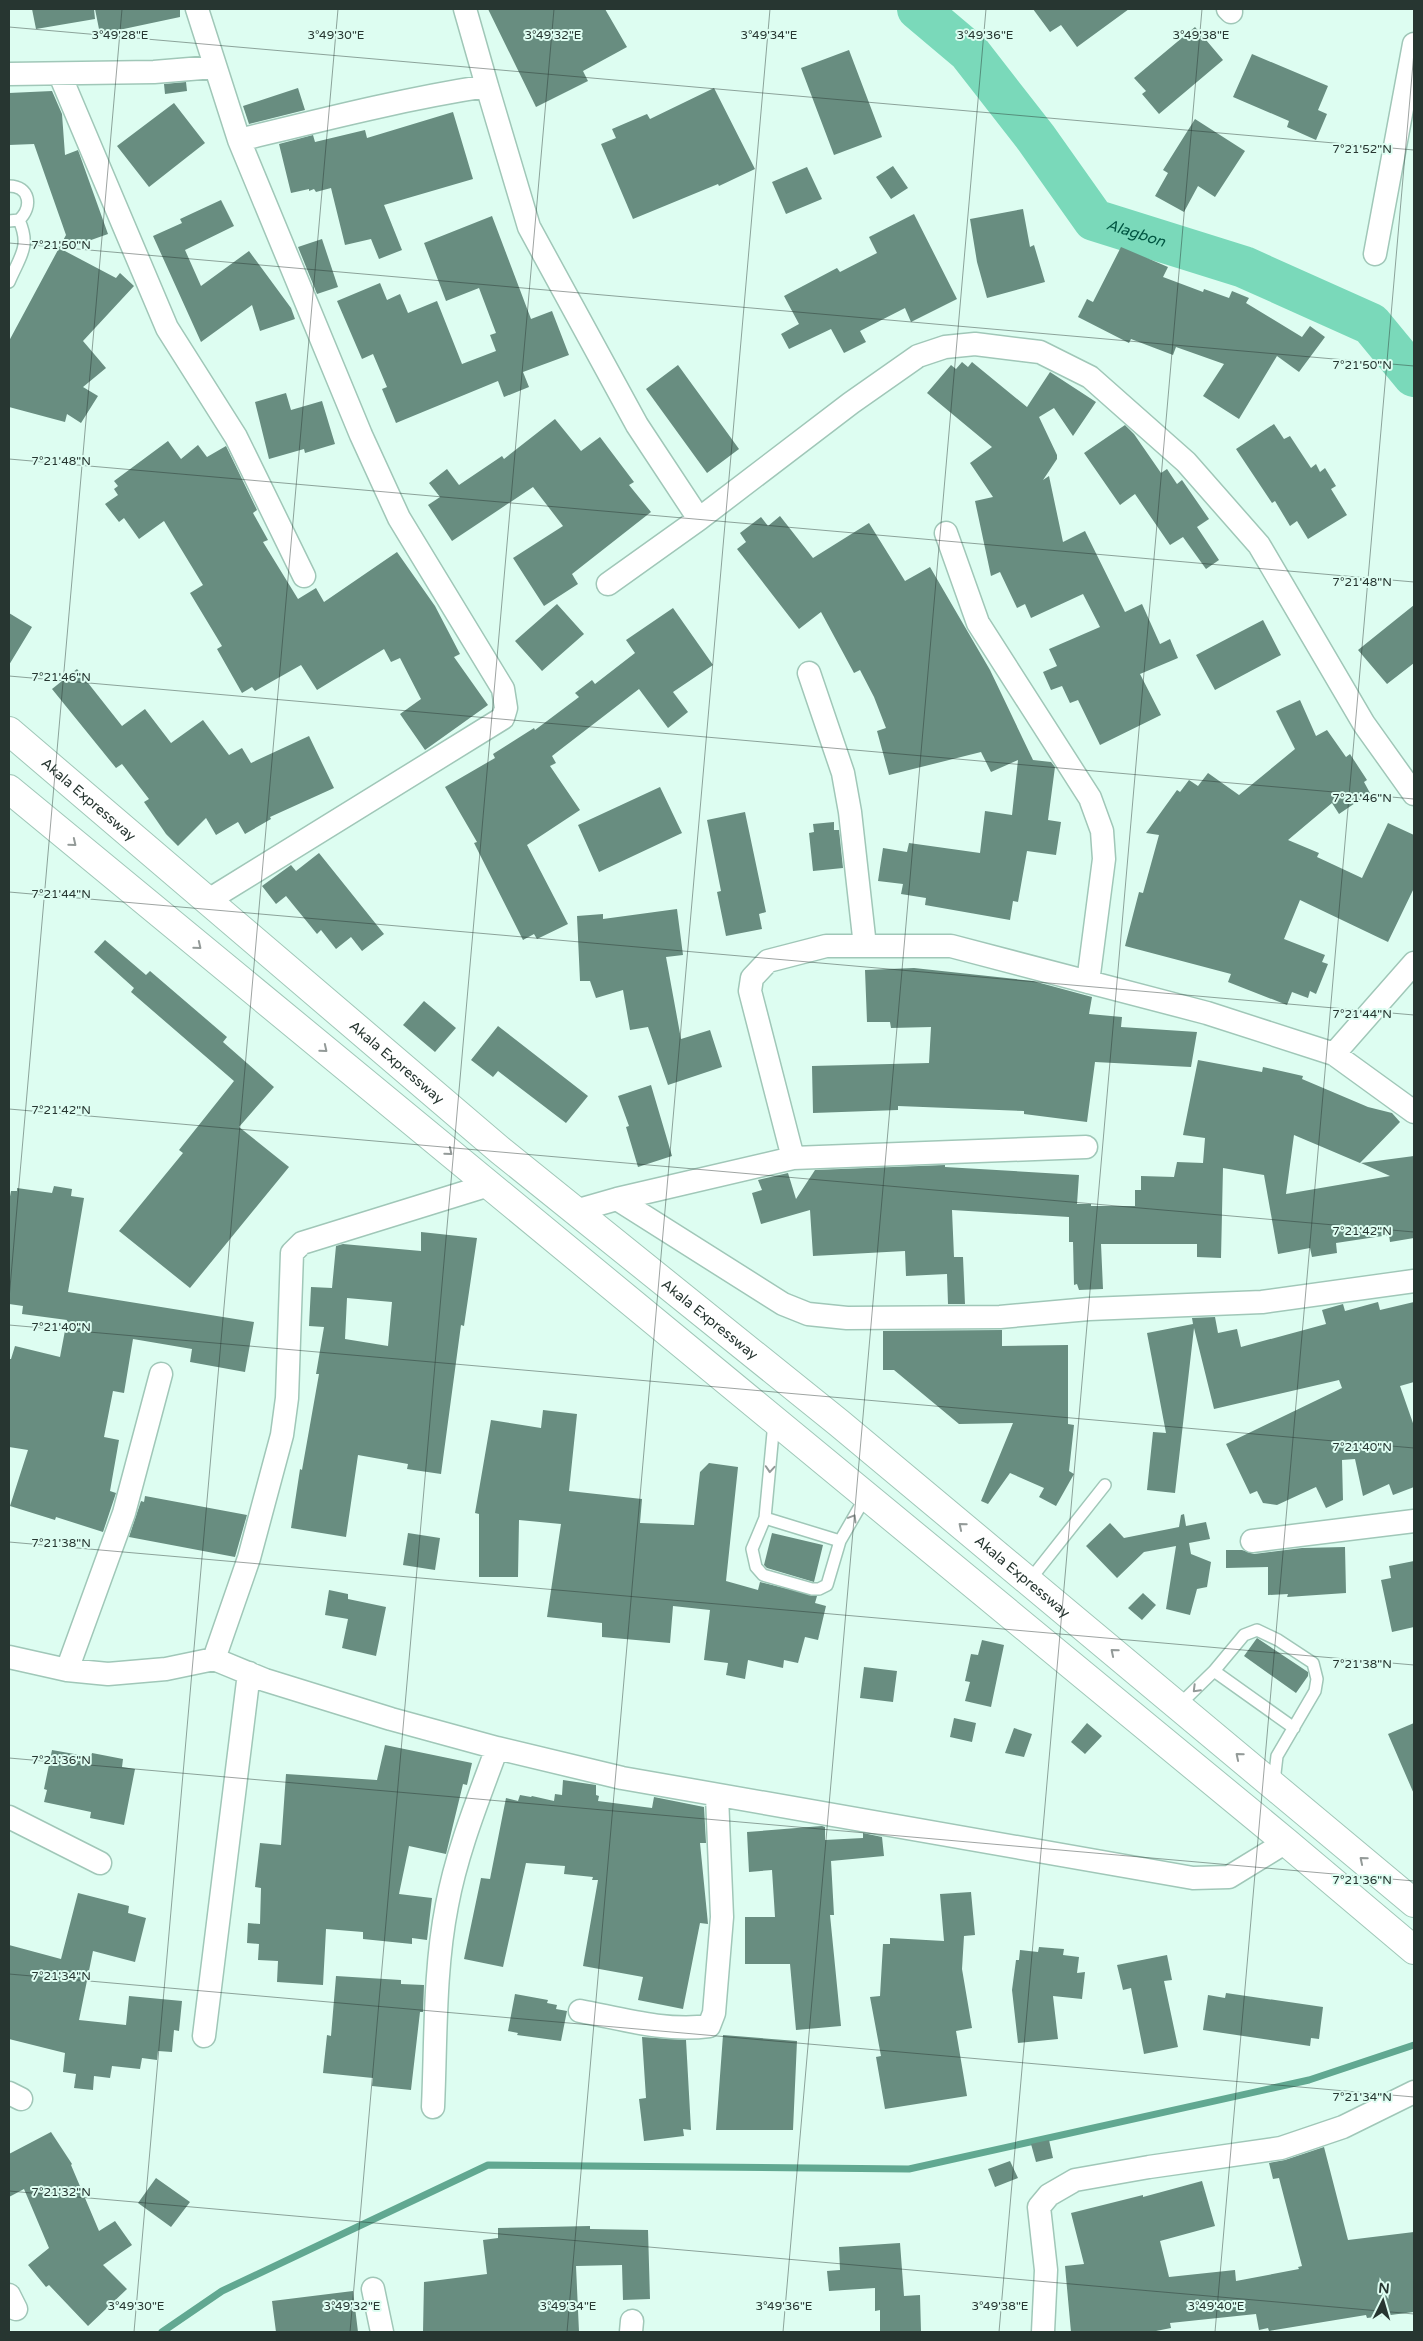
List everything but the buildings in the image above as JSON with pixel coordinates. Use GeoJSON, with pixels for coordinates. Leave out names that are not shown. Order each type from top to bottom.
{"type":"FeatureCollection","features":[{"type":"Feature","properties":{"kind":"main road","name":"Akala Expressway"},"geometry":{"type":"LineString","coordinates":[[9,731],[501,1151],[802,1393],[1414,1903]]}},
{"type":"Feature","properties":{"kind":"main road"},"geometry":{"type":"LineString","coordinates":[[9,789],[1286,1842],[1414,1950]]}},
{"type":"Feature","properties":{"kind":"main road"},"geometry":{"type":"LineString","coordinates":[[46,820],[79,791]]}},
{"type":"Feature","properties":{"kind":"main road"},"geometry":{"type":"LineString","coordinates":[[775,1420],[802,1393]]}},
{"type":"Feature","properties":{"kind":"main road"},"geometry":{"type":"LineString","coordinates":[[1154,1733],[1178,1706]]}},
{"type":"Feature","properties":{"kind":"street"},"geometry":{"type":"LineString","coordinates":[[197,9],[239,140],[361,435],[398,518],[503,689],[506,708],[503,718],[207,901]]}},
{"type":"Feature","properties":{"kind":"street"},"geometry":{"type":"LineString","coordinates":[[465,9],[529,227],[637,424],[699,519]]}},
{"type":"Feature","properties":{"kind":"street"},"geometry":{"type":"LineString","coordinates":[[1375,254],[1414,44]]}},
{"type":"Feature","properties":{"kind":"street"},"geometry":{"type":"LineString","coordinates":[[9,74],[60,75],[154,72],[214,66]]}},
{"type":"Feature","properties":{"kind":"street"},"geometry":{"type":"LineString","coordinates":[[60,75],[167,328],[236,437],[304,576]]}},
{"type":"Feature","properties":{"kind":"street"},"geometry":{"type":"LineString","coordinates":[[239,140],[430,95],[487,86]]}},
{"type":"Feature","properties":{"kind":"street"},"geometry":{"type":"LineString","coordinates":[[608,584],[699,519],[851,403],[918,356],[945,347],[975,344],[1040,352],[1090,377],[1186,462],[1259,545],[1364,724],[1414,794]]}},
{"type":"Feature","properties":{"kind":"street"},"geometry":{"type":"LineString","coordinates":[[946,533],[978,623],[1090,798],[1102,831],[1104,859],[1088,982]]}},
{"type":"Feature","properties":{"kind":"street"},"geometry":{"type":"LineString","coordinates":[[808,672],[842,773],[850,812],[865,946]]}},
{"type":"Feature","properties":{"kind":"street"},"geometry":{"type":"LineString","coordinates":[[793,1158],[750,991],[752,978],[768,961],[826,946],[951,946],[1207,1013],[1334,1054],[1414,1112]]}},
{"type":"Feature","properties":{"kind":"street"},"geometry":{"type":"LineString","coordinates":[[1334,1054],[1414,963]]}},
{"type":"Feature","properties":{"kind":"street"},"geometry":{"type":"LineString","coordinates":[[575,1211],[617,1199],[793,1158],[1086,1147]]}},
{"type":"Feature","properties":{"kind":"street"},"geometry":{"type":"LineString","coordinates":[[214,1659],[249,1558],[282,1435],[286,1398],[292,1253],[302,1243],[489,1185]]}},
{"type":"Feature","properties":{"kind":"street"},"geometry":{"type":"LineString","coordinates":[[617,1199],[783,1304],[808,1314],[847,1318],[1000,1317],[1089,1309],[1262,1302],[1414,1281]]}},
{"type":"Feature","properties":{"kind":"street"},"geometry":{"type":"LineString","coordinates":[[67,1670],[124,1513],[161,1374]]}},
{"type":"Feature","properties":{"kind":"street"},"geometry":{"type":"LineString","coordinates":[[1252,1541],[1414,1521]]}},
{"type":"Feature","properties":{"kind":"street"},"geometry":{"type":"LineString","coordinates":[[9,1657],[67,1670],[108,1674],[166,1669],[214,1659],[249,1673],[391,1719],[497,1748],[622,1778],[1194,1878],[1229,1877],[1286,1842]]}},
{"type":"Feature","properties":{"kind":"street"},"geometry":{"type":"LineString","coordinates":[[204,2036],[249,1673]]}},
{"type":"Feature","properties":{"kind":"street"},"geometry":{"type":"LineString","coordinates":[[433,2107],[439,1968],[447,1906],[462,1843],[497,1748]]}},
{"type":"Feature","properties":{"kind":"street"},"geometry":{"type":"LineString","coordinates":[[580,2011],[672,2028],[689,2029],[709,2026],[714,2013],[722,1917],[717,1796]]}},
{"type":"Feature","properties":{"kind":"street"},"geometry":{"type":"LineString","coordinates":[[9,1818],[100,1863]]}},
{"type":"Feature","properties":{"kind":"street"},"geometry":{"type":"LineString","coordinates":[[1043,2332],[1046,2270],[1040,2207],[1049,2195],[1060,2187],[1075,2180],[1281,2148],[1343,2127],[1414,2092]]}},
{"type":"Feature","properties":{"kind":"street"},"geometry":{"type":"LineString","coordinates":[[373,2289],[382,2332]]}},
{"type":"Feature","properties":{"kind":"lane"},"geometry":{"type":"LineString","coordinates":[[9,186],[18,187],[28,200],[29,207],[14,220],[26,235],[26,245],[9,282]]}},
{"type":"Feature","properties":{"kind":"lane"},"geometry":{"type":"LineString","coordinates":[[775,1420],[765,1518],[752,1549],[756,1567],[763,1575],[819,1589],[827,1584],[840,1541],[866,1496]]}},
{"type":"Feature","properties":{"kind":"lane"},"geometry":{"type":"LineString","coordinates":[[1028,1581],[1105,1484]]}},
{"type":"Feature","properties":{"kind":"lane"},"geometry":{"type":"LineString","coordinates":[[765,1518],[840,1541]]}},
{"type":"Feature","properties":{"kind":"lane"},"geometry":{"type":"LineString","coordinates":[[1178,1706],[1214,1671],[1244,1636],[1257,1630],[1278,1640],[1313,1663],[1317,1679],[1315,1691],[1277,1756],[1274,1786]]}},
{"type":"Feature","properties":{"kind":"lane"},"geometry":{"type":"LineString","coordinates":[[1214,1671],[1294,1728]]}},
{"type":"Feature","properties":{"kind":"waterway","name":"Alagbon"},"geometry":{"type":"LineString","coordinates":[[918,9],[969,52],[1036,138],[1094,220],[1244,267],[1371,324],[1414,376]]}},
{"type":"Feature","properties":{"kind":"waterway"},"geometry":{"type":"LineString","coordinates":[[162,2332],[222,2291],[488,2165],[909,2169],[1309,2080],[1414,2045]]}}]}
